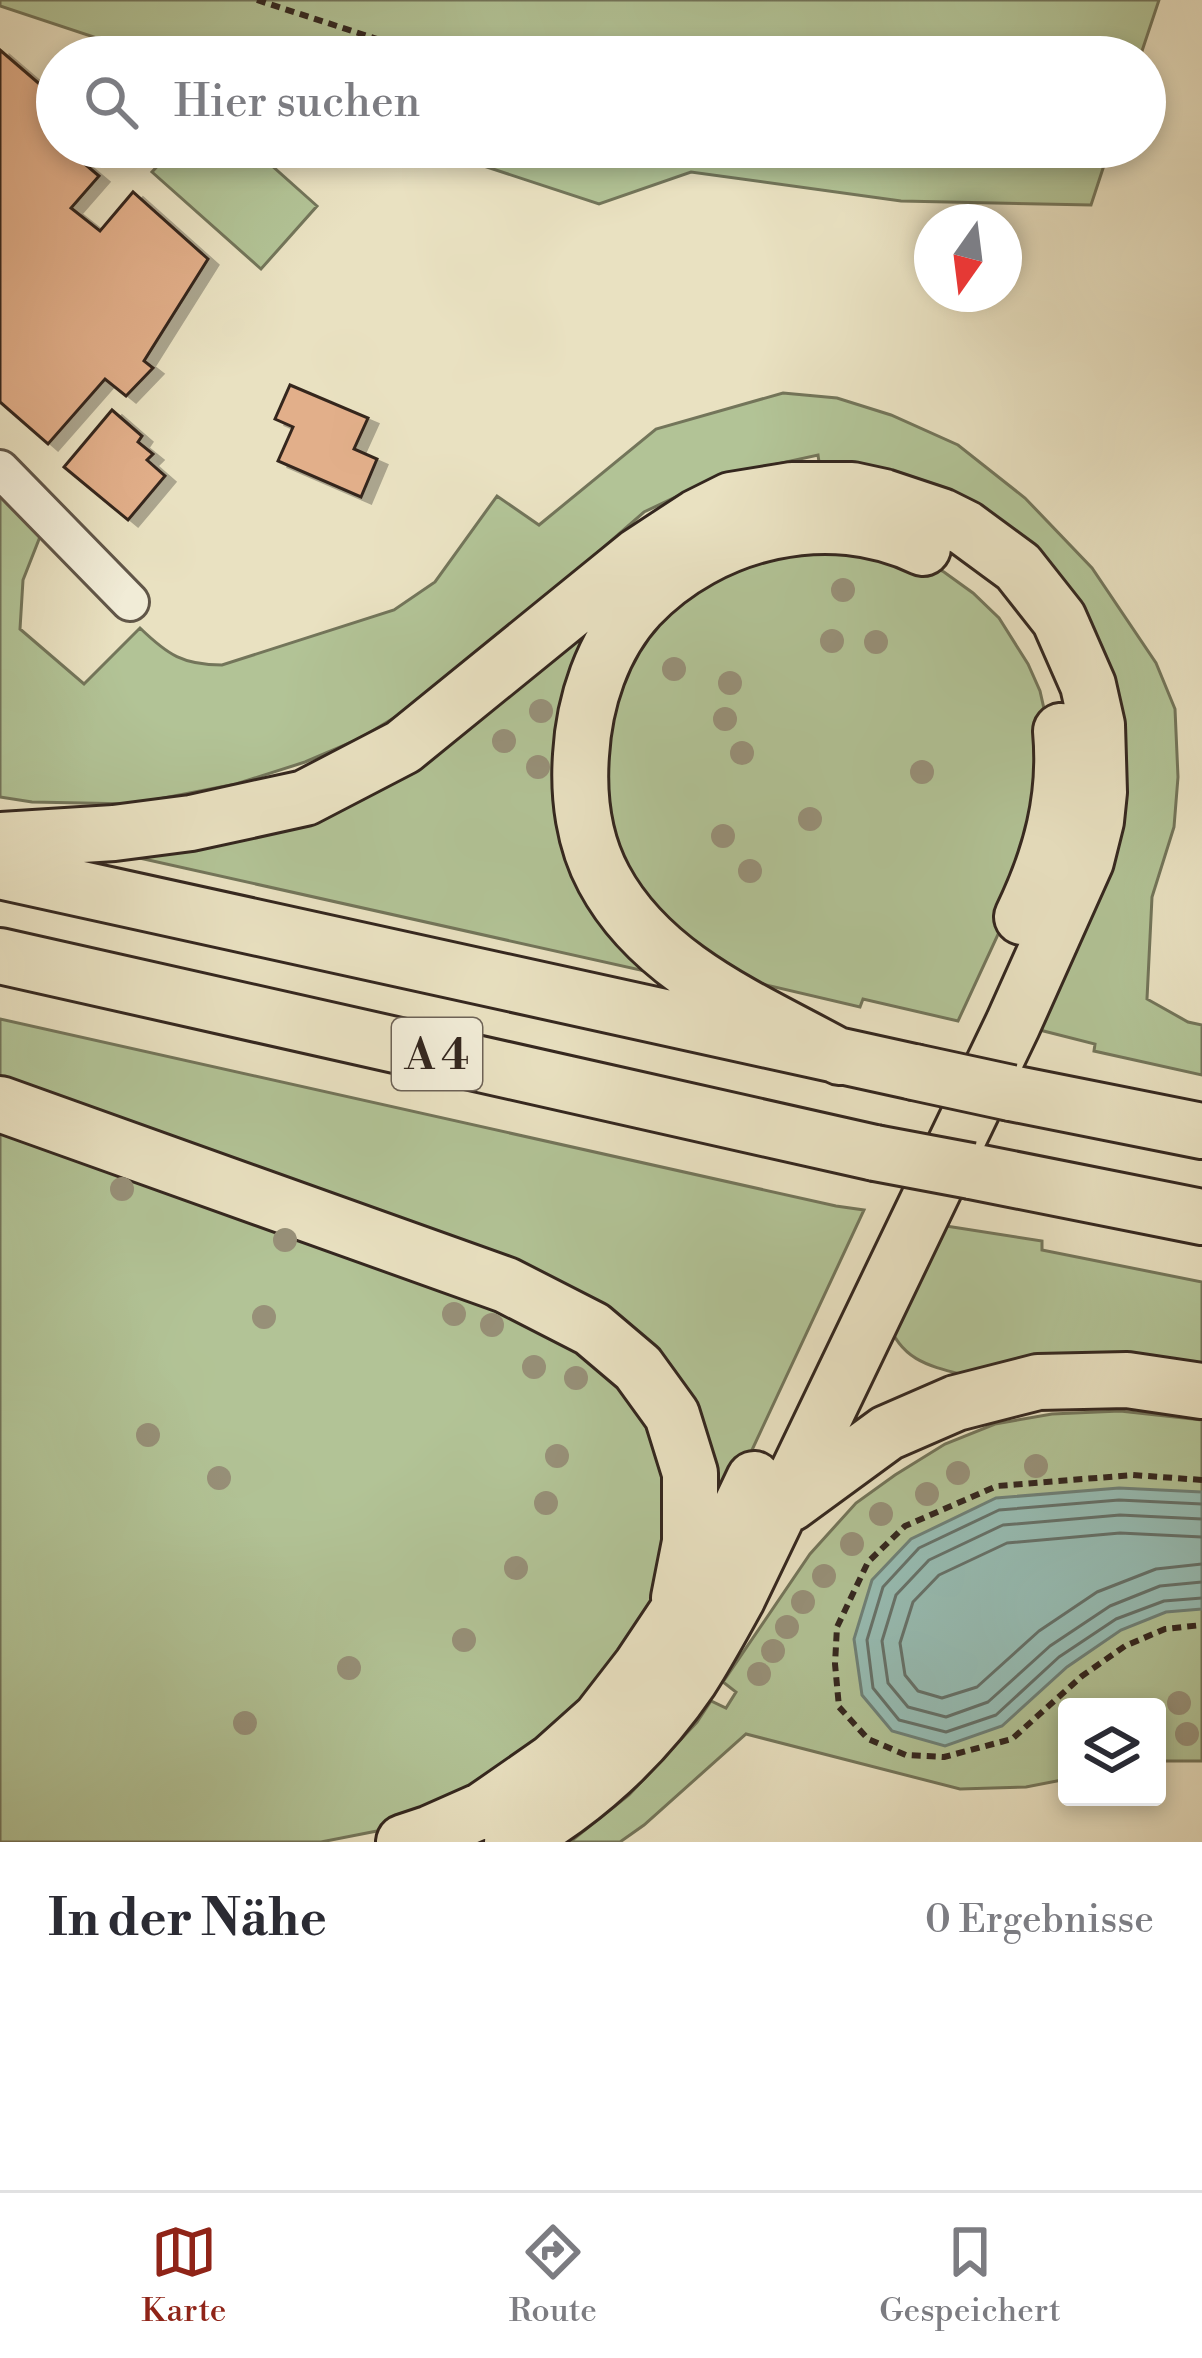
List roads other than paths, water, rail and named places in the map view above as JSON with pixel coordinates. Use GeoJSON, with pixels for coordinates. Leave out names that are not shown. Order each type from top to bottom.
{"type":"FeatureCollection","features":[{"type":"Feature","properties":{"kind":"highway"},"geometry":{"type":"LineString","coordinates":[[0,839],[172,826],[305,798],[403,747],[639,555],[731,500],[792,490],[852,490],[909,503],[965,529],[1018,567],[1058,619],[1088,685],[1096,725],[1100,792],[1086,861],[779,1514],[689,1682],[615,1767],[545,1824],[512,1842]]}},
{"type":"Feature","properties":{"kind":"highway"},"geometry":{"type":"LineString","coordinates":[[404,1842],[483,1810],[553,1762],[600,1719],[725,1540],[1029,903],[1056,832],[1063,788],[1060,717],[1052,688],[1026,637],[986,588],[906,540],[832,526],[791,528],[763,533],[697,558],[639,606],[600,667],[589,699],[579,773],[582,815],[603,878],[659,950],[698,978],[840,1057]]}},
{"type":"Feature","properties":{"kind":"highway","name":"A 4"},"geometry":{"type":"LineString","coordinates":[[0,871],[840,1057],[1202,1131]]}},
{"type":"Feature","properties":{"kind":"highway","name":"A 4"},"geometry":{"type":"LineString","coordinates":[[0,956],[874,1153],[1202,1217]]}},
{"type":"Feature","properties":{"kind":"highway"},"geometry":{"type":"LineString","coordinates":[[0,1104],[506,1285],[592,1329],[638,1369],[672,1415],[690,1473],[690,1542],[677,1612]]}},
{"type":"Feature","properties":{"kind":"highway"},"geometry":{"type":"LineString","coordinates":[[779,1514],[887,1433],[956,1403],[1038,1382],[1127,1380],[1202,1391]]}},
{"type":"Feature","properties":{"kind":"street"},"geometry":{"type":"LineString","coordinates":[[0,470],[130,602]]}},
{"type":"Feature","properties":{"kind":"water"},"geometry":{"type":"Polygon","coordinates":[[[1119,1488],[1202,1492],[1202,1609],[1166,1612],[1121,1630],[1067,1667],[1002,1726],[945,1746],[892,1731],[862,1695],[854,1639],[872,1580],[911,1539],[996,1498],[1119,1488]]]}}]}
